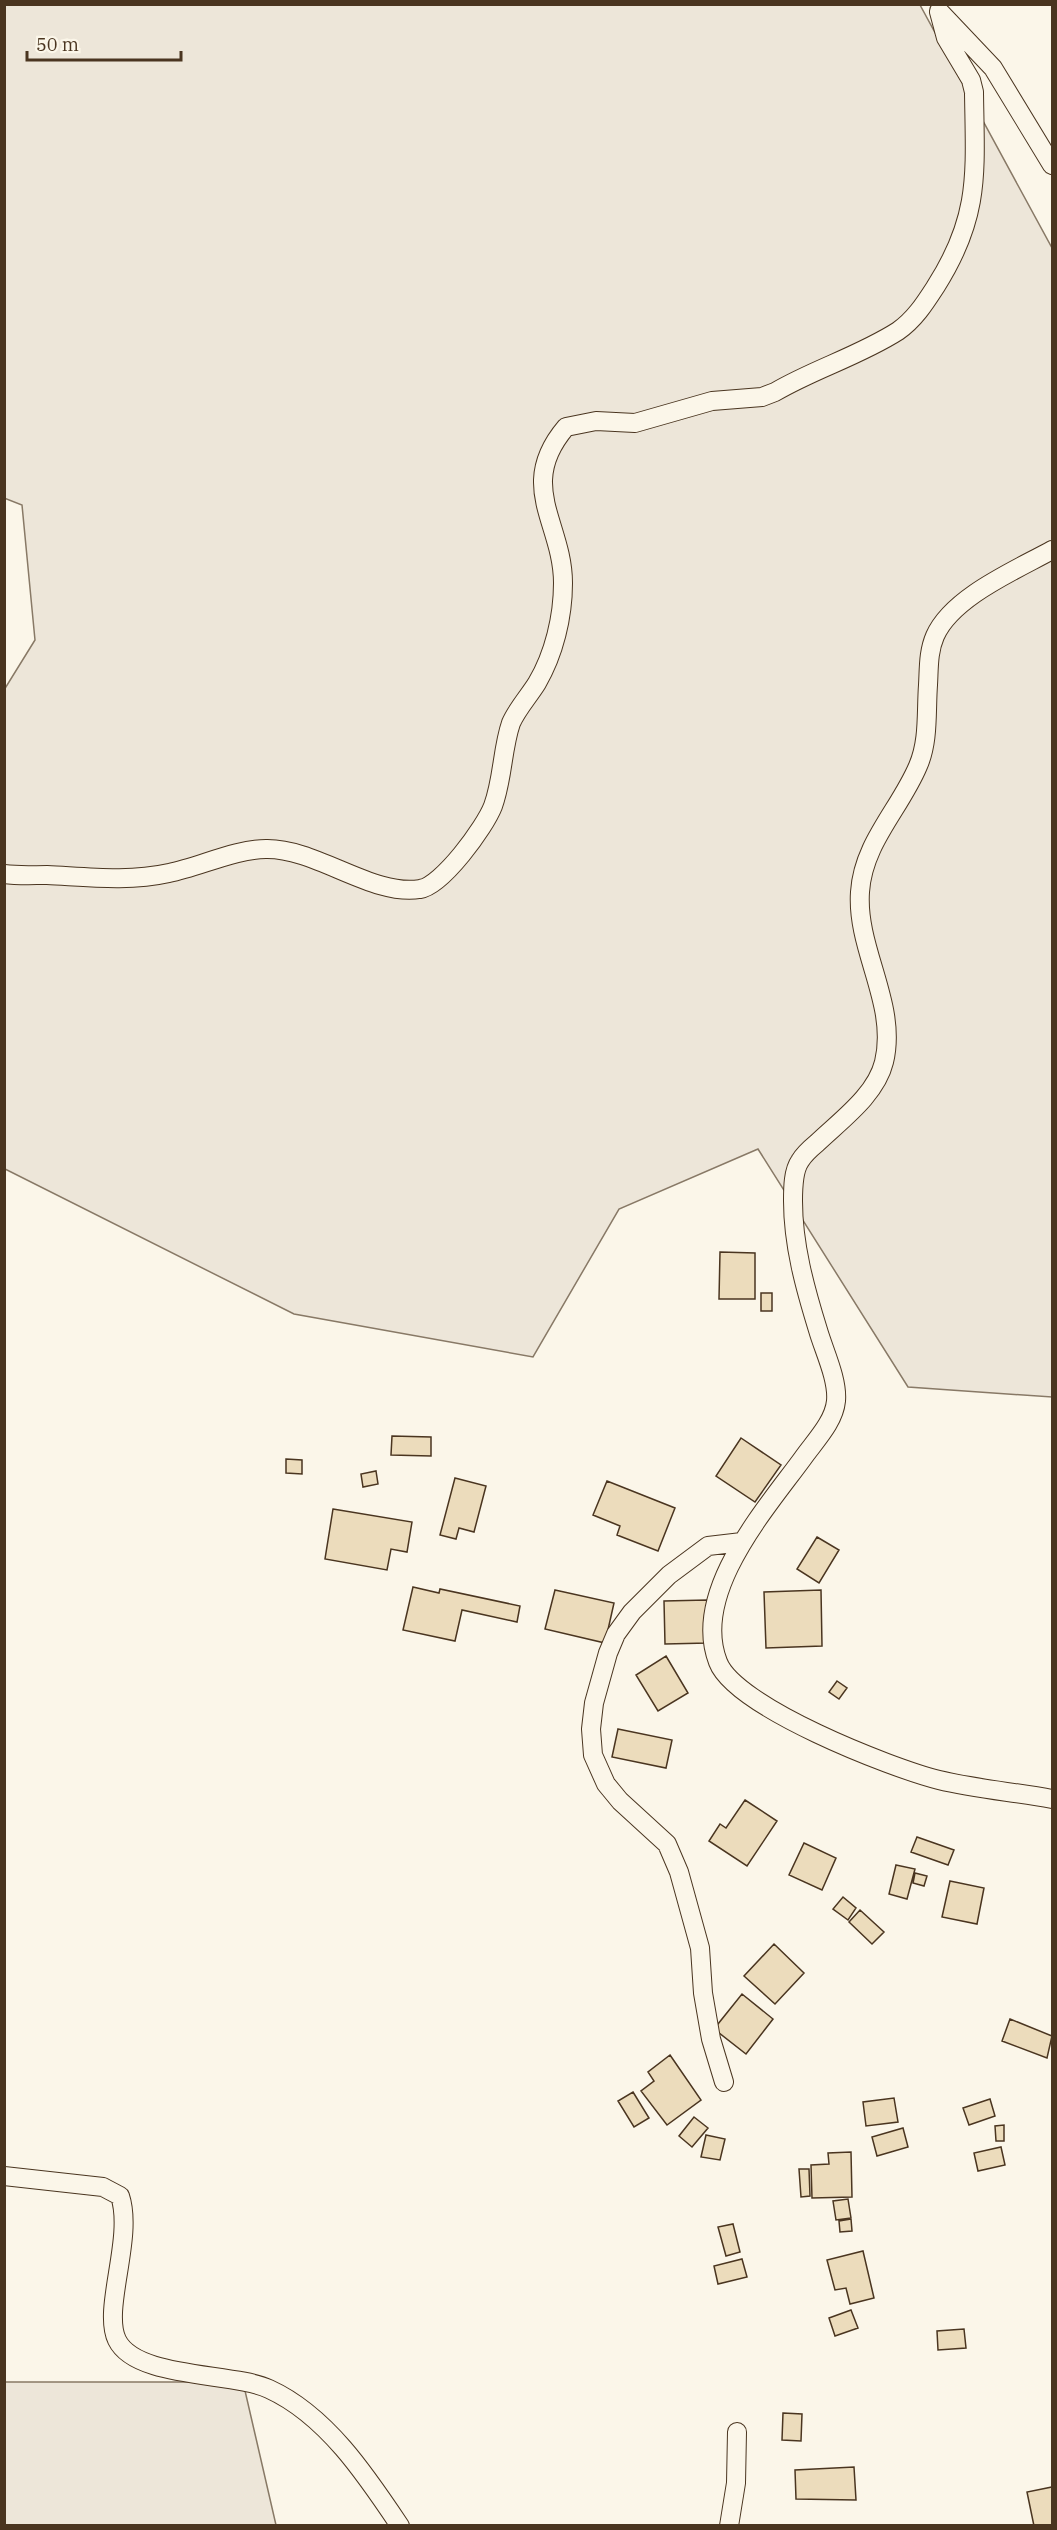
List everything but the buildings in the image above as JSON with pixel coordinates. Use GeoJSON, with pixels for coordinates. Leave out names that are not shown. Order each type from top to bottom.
{"type":"FeatureCollection","features":[{"type":"Feature","properties":{"kind":"street"},"geometry":{"type":"LineString","coordinates":[[938,8],[993,68],[1053,165]]}},
{"type":"Feature","properties":{"kind":"street"},"geometry":{"type":"LineString","coordinates":[[4,874],[145,878],[265,849],[317,860],[383,886],[402,890],[422,889],[435,883],[477,833],[493,807],[505,741],[513,719],[544,670],[558,632],[563,585],[561,553],[546,513],[542,494],[551,450],[561,432],[566,427],[580,422],[635,423],[712,401],[762,397],[774,392],[886,337],[913,320],[947,269],[965,231],[975,183],[974,92],[971,80],[945,38],[938,8]]}},
{"type":"Feature","properties":{"kind":"street"},"geometry":{"type":"LineString","coordinates":[[1053,550],[986,587],[949,615],[933,639],[929,655],[926,733],[922,752],[917,768],[874,842],[863,869],[860,893],[861,926],[886,1021],[884,1062],[870,1090],[799,1162],[794,1183],[796,1245],[833,1379],[836,1402],[826,1427],[742,1542],[723,1581],[712,1633],[717,1661],[728,1680],[749,1697],[784,1717],[916,1774],[943,1781],[1053,1798]]}},
{"type":"Feature","properties":{"kind":"street"},"geometry":{"type":"LineString","coordinates":[[724,2082],[711,2039],[703,1993],[700,1948],[679,1872],[668,1844],[626,1806],[606,1784],[593,1755],[591,1729],[594,1703],[608,1653],[616,1634],[632,1612],[669,1575],[708,1546],[742,1542]]}},
{"type":"Feature","properties":{"kind":"street"},"geometry":{"type":"LineString","coordinates":[[4,2176],[103,2187],[120,2196],[125,2222],[113,2323],[118,2343],[133,2355],[159,2367],[251,2383],[269,2389],[291,2402],[326,2431],[368,2478],[400,2526]]}},
{"type":"Feature","properties":{"kind":"street"},"geometry":{"type":"LineString","coordinates":[[729,2526],[735,2484],[737,2432]]}},
{"type":"Feature","properties":{"kind":"shaded area"},"geometry":{"type":"Polygon","coordinates":[[[5,5],[920,5],[1052,248],[1052,1397],[908,1387],[758,1149],[619,1209],[533,1357],[294,1314],[5,1169],[4,690],[35,640],[22,505],[4,498],[5,5]]]}},
{"type":"Feature","properties":{"kind":"shaded area"},"geometry":{"type":"Polygon","coordinates":[[[4,2382],[243,2382],[276,2525],[5,2525],[4,2382]]]}}]}
